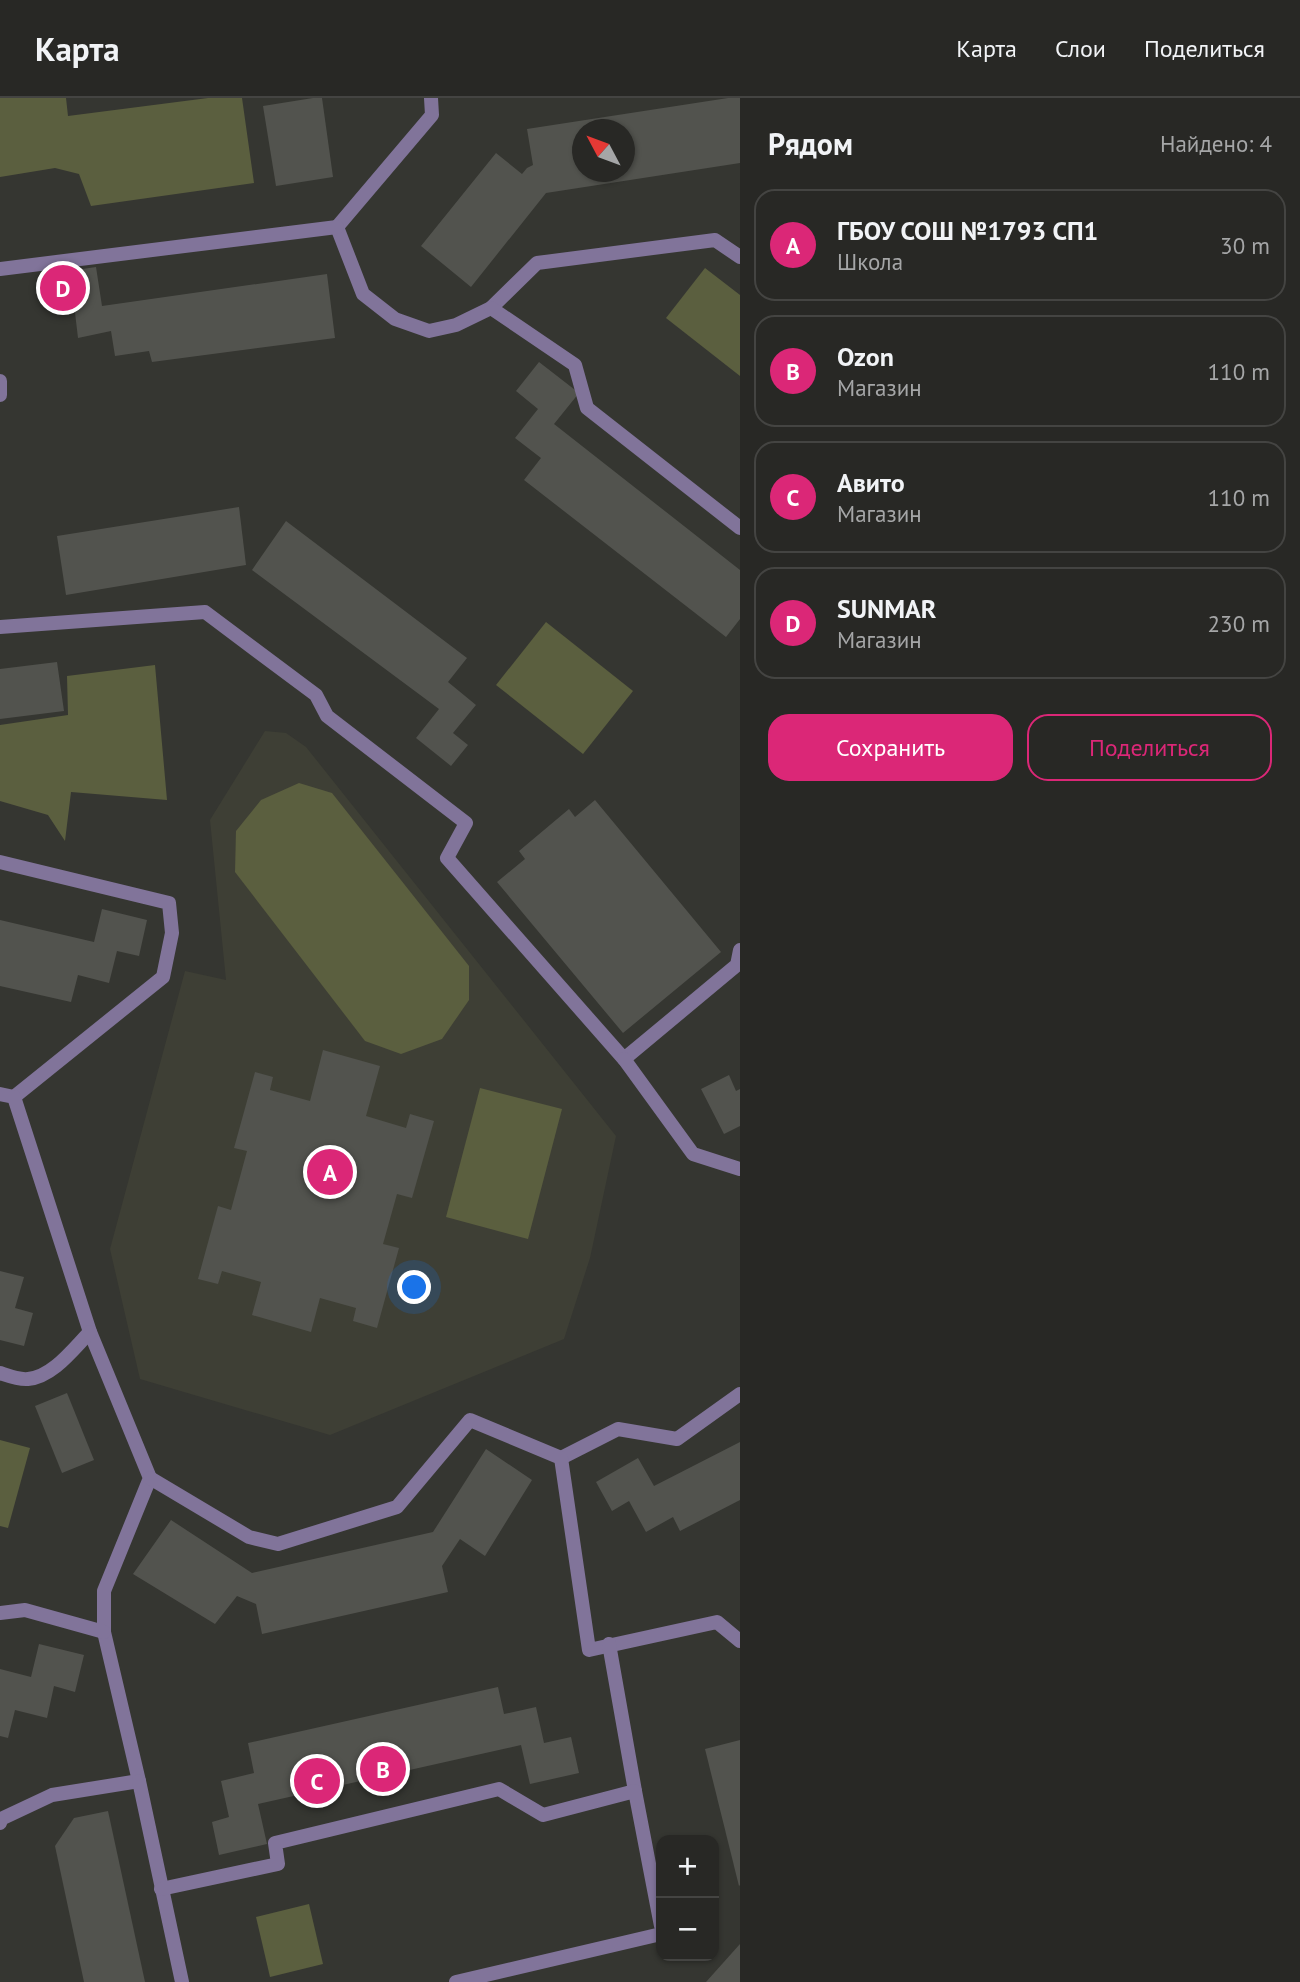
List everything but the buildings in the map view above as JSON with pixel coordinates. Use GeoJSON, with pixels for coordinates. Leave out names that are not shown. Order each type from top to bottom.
{"type":"FeatureCollection","features":[{"type":"Feature","properties":{"kind":"lane"},"geometry":{"type":"LineString","coordinates":[[0,269],[337,227],[432,115],[431,98]]}},
{"type":"Feature","properties":{"kind":"lane"},"geometry":{"type":"LineString","coordinates":[[337,227],[363,294],[395,319],[429,331],[456,325],[491,308],[537,263],[715,240],[740,257]]}},
{"type":"Feature","properties":{"kind":"lane"},"geometry":{"type":"LineString","coordinates":[[491,308],[575,365],[587,408],[740,528]]}},
{"type":"Feature","properties":{"kind":"lane"},"geometry":{"type":"LineString","coordinates":[[0,381],[0,395]]}},
{"type":"Feature","properties":{"kind":"lane"},"geometry":{"type":"LineString","coordinates":[[0,627],[205,612],[316,695],[327,716],[466,823],[447,858],[624,1059],[693,1154],[740,1169]]}},
{"type":"Feature","properties":{"kind":"lane"},"geometry":{"type":"LineString","coordinates":[[0,862],[169,903],[172,933],[163,977],[7,1096],[90,1332],[150,1478],[249,1537],[278,1544],[397,1507],[470,1420],[561,1458],[618,1429],[677,1438],[740,1394]]}},
{"type":"Feature","properties":{"kind":"lane"},"geometry":{"type":"LineString","coordinates":[[624,1059],[737,965],[740,950]]}},
{"type":"Feature","properties":{"kind":"lane"},"geometry":{"type":"LineString","coordinates":[[0,1374],[26,1380],[40,1377],[90,1332]]}},
{"type":"Feature","properties":{"kind":"lane"},"geometry":{"type":"LineString","coordinates":[[561,1458],[589,1650],[717,1622],[740,1641]]}},
{"type":"Feature","properties":{"kind":"lane"},"geometry":{"type":"LineString","coordinates":[[150,1478],[104,1591],[104,1632],[182,1982]]}},
{"type":"Feature","properties":{"kind":"lane"},"geometry":{"type":"LineString","coordinates":[[0,1613],[25,1610],[104,1632]]}},
{"type":"Feature","properties":{"kind":"lane"},"geometry":{"type":"LineString","coordinates":[[609,1644],[656,1900]]}},
{"type":"Feature","properties":{"kind":"lane"},"geometry":{"type":"LineString","coordinates":[[0,1823],[1,1819],[52,1795],[139,1781]]}},
{"type":"Feature","properties":{"kind":"lane"},"geometry":{"type":"LineString","coordinates":[[161,1889],[278,1864],[275,1843],[499,1788],[543,1815],[635,1791]]}},
{"type":"Feature","properties":{"kind":"lane"},"geometry":{"type":"LineString","coordinates":[[456,1982],[656,1935]]}},
{"type":"Feature","properties":{"kind":"shaded area"},"geometry":{"type":"Polygon","coordinates":[[[265,731],[286,733],[306,747],[616,1136],[590,1258],[564,1339],[330,1435],[140,1379],[110,1249],[185,971],[226,980],[210,820],[265,731]]]}},
{"type":"Feature","properties":{"kind":"green space"},"geometry":{"type":"Polygon","coordinates":[[[0,98],[66,98],[68,116],[208,98],[242,98],[254,183],[91,206],[79,174],[55,168],[0,177],[0,98]]]}},
{"type":"Feature","properties":{"kind":"green space"},"geometry":{"type":"Polygon","coordinates":[[[705,268],[740,295],[740,376],[666,318],[705,268]]]}},
{"type":"Feature","properties":{"kind":"green space"},"geometry":{"type":"Polygon","coordinates":[[[546,622],[633,691],[583,754],[496,685],[546,622]]]}},
{"type":"Feature","properties":{"kind":"green space"},"geometry":{"type":"Polygon","coordinates":[[[155,665],[167,800],[71,792],[65,841],[48,815],[0,801],[0,725],[68,715],[67,676],[155,665]]]}},
{"type":"Feature","properties":{"kind":"green space"},"geometry":{"type":"Polygon","coordinates":[[[299,783],[332,793],[469,966],[469,1000],[442,1039],[401,1054],[365,1041],[235,872],[236,831],[261,800],[299,783]]]}},
{"type":"Feature","properties":{"kind":"green space"},"geometry":{"type":"Polygon","coordinates":[[[480,1088],[562,1109],[528,1239],[446,1217],[480,1088]]]}},
{"type":"Feature","properties":{"kind":"green space"},"geometry":{"type":"Polygon","coordinates":[[[0,1440],[30,1448],[8,1528],[0,1526],[0,1440]]]}},
{"type":"Feature","properties":{"kind":"green space"},"geometry":{"type":"Polygon","coordinates":[[[309,1904],[323,1964],[270,1977],[256,1917],[309,1904]]]}},
{"type":"Feature","properties":{"kind":"place","name":"SUNMAR"},"geometry":{"type":"Point","coordinates":[63,288]}},
{"type":"Feature","properties":{"kind":"place","name":"ГБОУ СОШ №1793 СП1"},"geometry":{"type":"Point","coordinates":[330,1172]}},
{"type":"Feature","properties":{"kind":"place","name":"Ozon"},"geometry":{"type":"Point","coordinates":[383,1769]}},
{"type":"Feature","properties":{"kind":"place","name":"Авито"},"geometry":{"type":"Point","coordinates":[317,1781]}}]}
